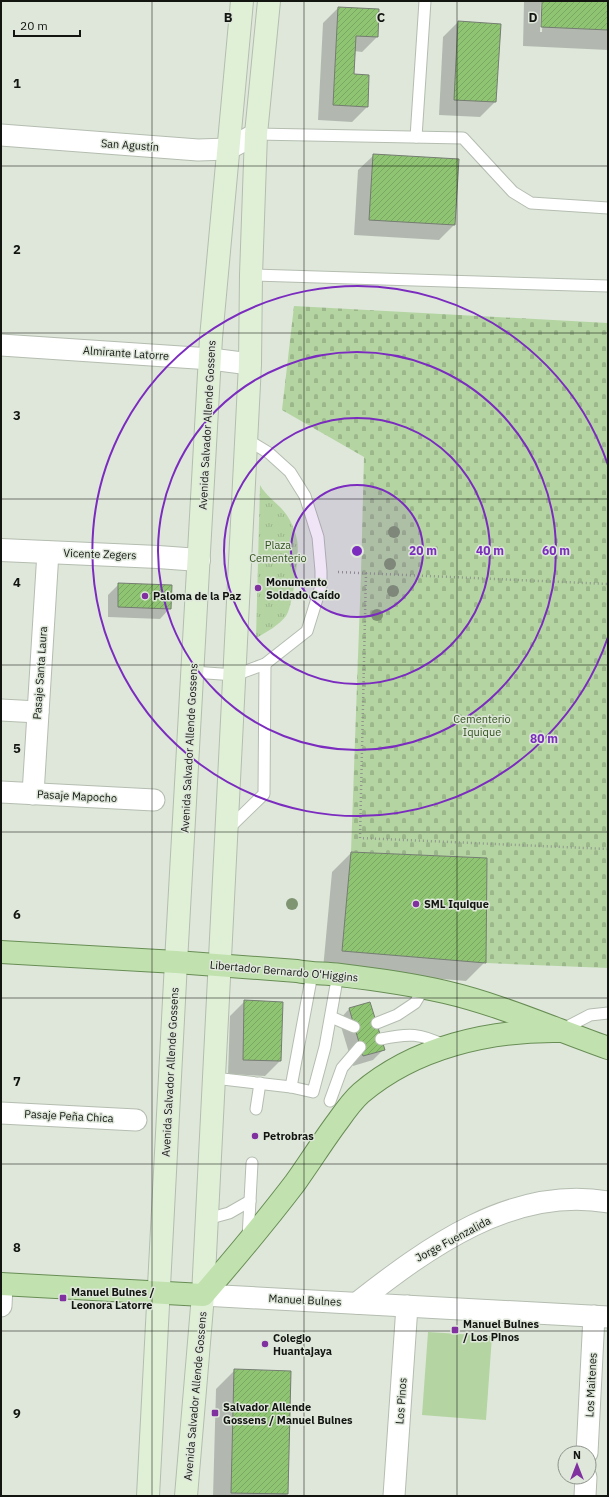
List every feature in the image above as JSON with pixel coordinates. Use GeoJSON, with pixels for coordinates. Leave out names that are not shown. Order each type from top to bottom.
{"type":"FeatureCollection","features":[{"type":"Feature","properties":{"kind":"main road","name":"Avenida Salvador Allende Gossens"},"geometry":{"type":"LineString","coordinates":[[148,1496],[176,962],[211,359],[242,1]]}},
{"type":"Feature","properties":{"kind":"main road","name":"Avenida Salvador Allende Gossens"},"geometry":{"type":"LineString","coordinates":[[186,1496],[203,1295],[250,364],[251,275],[256,134],[269,1]]}},
{"type":"Feature","properties":{"kind":"main road","name":"Libertador Bernardo O'Higgins"},"geometry":{"type":"LineString","coordinates":[[1,952],[219,965],[297,971],[312,974],[338,974],[424,988],[484,1002],[608,1048]]}},
{"type":"Feature","properties":{"kind":"main road","name":"Libertador Bernardo O'Higgins"},"geometry":{"type":"LineString","coordinates":[[203,1295],[248,1242],[295,1182],[337,1106],[361,1093],[390,1072],[448,1047],[484,1037],[509,1033],[534,1030],[559,1031]]}},
{"type":"Feature","properties":{"kind":"main road","name":"Manuel Bulnes"},"geometry":{"type":"LineString","coordinates":[[2,1284],[203,1295]]}},
{"type":"Feature","properties":{"kind":"street","name":"San Agustín"},"geometry":{"type":"LineString","coordinates":[[1,135],[198,150],[228,149],[256,134]]}},
{"type":"Feature","properties":{"kind":"street","name":"Almirante Latorre"},"geometry":{"type":"LineString","coordinates":[[1,345],[211,359],[250,364]]}},
{"type":"Feature","properties":{"kind":"street","name":"Vicente Zegers"},"geometry":{"type":"LineString","coordinates":[[1,550],[199,560]]}},
{"type":"Feature","properties":{"kind":"street","name":"Pasaje Santa Laura"},"geometry":{"type":"LineString","coordinates":[[33,794],[48,552]]}},
{"type":"Feature","properties":{"kind":"street"},"geometry":{"type":"LineString","coordinates":[[1,710],[38,712]]}},
{"type":"Feature","properties":{"kind":"street","name":"Pasaje Mapocho"},"geometry":{"type":"LineString","coordinates":[[1,792],[154,800]]}},
{"type":"Feature","properties":{"kind":"street","name":"Pasaje Peña Chica"},"geometry":{"type":"LineString","coordinates":[[1,1113],[136,1120]]}},
{"type":"Feature","properties":{"kind":"street","name":"Jorge Fuenzalida"},"geometry":{"type":"LineString","coordinates":[[357,1303],[414,1260],[445,1241],[497,1216],[524,1206],[550,1201],[576,1199],[608,1202]]}},
{"type":"Feature","properties":{"kind":"street"},"geometry":{"type":"LineString","coordinates":[[1,1306],[2,1284]]}},
{"type":"Feature","properties":{"kind":"street","name":"Manuel Bulnes"},"geometry":{"type":"LineString","coordinates":[[203,1295],[601,1317]]}},
{"type":"Feature","properties":{"kind":"street","name":"Los Pinos"},"geometry":{"type":"LineString","coordinates":[[394,1496],[407,1306]]}},
{"type":"Feature","properties":{"kind":"street","name":"Los Maitenes"},"geometry":{"type":"LineString","coordinates":[[588,1445],[601,1317]]}},
{"type":"Feature","properties":{"kind":"street"},"geometry":{"type":"LineString","coordinates":[[585,1496],[586,1485]]}},
{"type":"Feature","properties":{"kind":"lane"},"geometry":{"type":"LineString","coordinates":[[416,137],[425,1]]}},
{"type":"Feature","properties":{"kind":"lane"},"geometry":{"type":"LineString","coordinates":[[256,134],[463,138],[513,192],[531,203],[608,208]]}},
{"type":"Feature","properties":{"kind":"lane"},"geometry":{"type":"LineString","coordinates":[[251,275],[608,286]]}},
{"type":"Feature","properties":{"kind":"lane"},"geometry":{"type":"LineString","coordinates":[[193,672],[235,675],[266,664],[307,631],[321,586],[318,537],[305,496],[290,472],[269,453],[246,439]]}},
{"type":"Feature","properties":{"kind":"lane"},"geometry":{"type":"LineString","coordinates":[[226,831],[264,794],[266,664]]}},
{"type":"Feature","properties":{"kind":"lane"},"geometry":{"type":"LineString","coordinates":[[291,1087],[312,974]]}},
{"type":"Feature","properties":{"kind":"lane"},"geometry":{"type":"LineString","coordinates":[[313,1092],[325,1047],[338,974]]}},
{"type":"Feature","properties":{"kind":"lane"},"geometry":{"type":"LineString","coordinates":[[377,1023],[397,1015],[415,1003],[424,988]]}},
{"type":"Feature","properties":{"kind":"lane"},"geometry":{"type":"LineString","coordinates":[[559,1031],[590,1015],[608,1013]]}},
{"type":"Feature","properties":{"kind":"lane"},"geometry":{"type":"LineString","coordinates":[[331,1017],[354,1027]]}},
{"type":"Feature","properties":{"kind":"lane"},"geometry":{"type":"LineString","coordinates":[[382,1039],[399,1035],[413,1035],[429,1038],[448,1047]]}},
{"type":"Feature","properties":{"kind":"lane"},"geometry":{"type":"LineString","coordinates":[[214,1078],[291,1087],[313,1092],[337,1106],[342,1068],[360,1047]]}},
{"type":"Feature","properties":{"kind":"lane"},"geometry":{"type":"LineString","coordinates":[[256,1109],[260,1083]]}},
{"type":"Feature","properties":{"kind":"lane"},"geometry":{"type":"LineString","coordinates":[[248,1242],[252,1162]]}},
{"type":"Feature","properties":{"kind":"lane"},"geometry":{"type":"LineString","coordinates":[[207,1219],[230,1213],[250,1201]]}},
{"type":"Feature","properties":{"kind":"path"},"geometry":{"type":"LineString","coordinates":[[321,571],[608,584]]}},
{"type":"Feature","properties":{"kind":"path"},"geometry":{"type":"LineString","coordinates":[[366,573],[360,838],[608,849]]}},
{"type":"Feature","properties":{"kind":"green space","name":"Cementerio Iquique"},"geometry":{"type":"Polygon","coordinates":[[[294,306],[608,323],[608,968],[486,963],[487,858],[351,852],[364,457],[282,410],[294,306]]]}},
{"type":"Feature","properties":{"kind":"green space","name":"Plaza Cementerio"},"geometry":{"type":"Polygon","coordinates":[[[260,485],[266,494],[282,509],[291,522],[295,531],[298,555],[289,611],[286,616],[276,625],[256,638],[260,485]]]}},
{"type":"Feature","properties":{"kind":"green space"},"geometry":{"type":"Polygon","coordinates":[[[428,1332],[492,1336],[486,1420],[422,1415],[428,1332]]]}},
{"type":"Feature","properties":{"kind":"building"},"geometry":{"type":"Polygon","coordinates":[[[542,1],[608,1],[608,30],[541,27],[542,1]]]}},
{"type":"Feature","properties":{"kind":"building"},"geometry":{"type":"Polygon","coordinates":[[[338,7],[379,9],[378,37],[356,36],[354,74],[369,75],[368,107],[333,105],[338,7]]]}},
{"type":"Feature","properties":{"kind":"building"},"geometry":{"type":"Polygon","coordinates":[[[458,21],[501,24],[496,102],[454,100],[458,21]]]}},
{"type":"Feature","properties":{"kind":"building"},"geometry":{"type":"Polygon","coordinates":[[[373,154],[459,159],[455,225],[369,220],[373,154]]]}},
{"type":"Feature","properties":{"kind":"building","name":"Paloma de la Paz"},"geometry":{"type":"Polygon","coordinates":[[[118,583],[172,585],[171,609],[118,607],[118,583]]]}},
{"type":"Feature","properties":{"kind":"building","name":"SML Iquique"},"geometry":{"type":"Polygon","coordinates":[[[351,852],[487,858],[486,963],[342,951],[351,852]]]}},
{"type":"Feature","properties":{"kind":"building"},"geometry":{"type":"Polygon","coordinates":[[[244,1000],[283,1002],[281,1061],[243,1060],[244,1000]]]}},
{"type":"Feature","properties":{"kind":"building"},"geometry":{"type":"Polygon","coordinates":[[[370,1002],[385,1050],[363,1056],[349,1008],[370,1002]]]}},
{"type":"Feature","properties":{"kind":"building"},"geometry":{"type":"Polygon","coordinates":[[[234,1369],[291,1371],[288,1494],[231,1493],[234,1369]]]}},
{"type":"Feature","properties":{"kind":"place","name":"Monumento Soldado Caído"},"geometry":{"type":"Point","coordinates":[258,588]}},
{"type":"Feature","properties":{"kind":"place","name":"Paloma de la Paz"},"geometry":{"type":"Point","coordinates":[145,596]}},
{"type":"Feature","properties":{"kind":"place","name":"SML Iquique"},"geometry":{"type":"Point","coordinates":[416,904]}},
{"type":"Feature","properties":{"kind":"place","name":"Petrobras"},"geometry":{"type":"Point","coordinates":[255,1136]}},
{"type":"Feature","properties":{"kind":"place","name":"Manuel Bulnes / Leonora Latorre"},"geometry":{"type":"Point","coordinates":[63,1298]}},
{"type":"Feature","properties":{"kind":"place","name":"Manuel Bulnes / Los Pinos"},"geometry":{"type":"Point","coordinates":[455,1330]}},
{"type":"Feature","properties":{"kind":"place","name":"Colegio Huantajaya"},"geometry":{"type":"Point","coordinates":[265,1344]}},
{"type":"Feature","properties":{"kind":"place","name":"Salvador Allende Gossens / Manuel Bulnes"},"geometry":{"type":"Point","coordinates":[215,1413]}}]}
